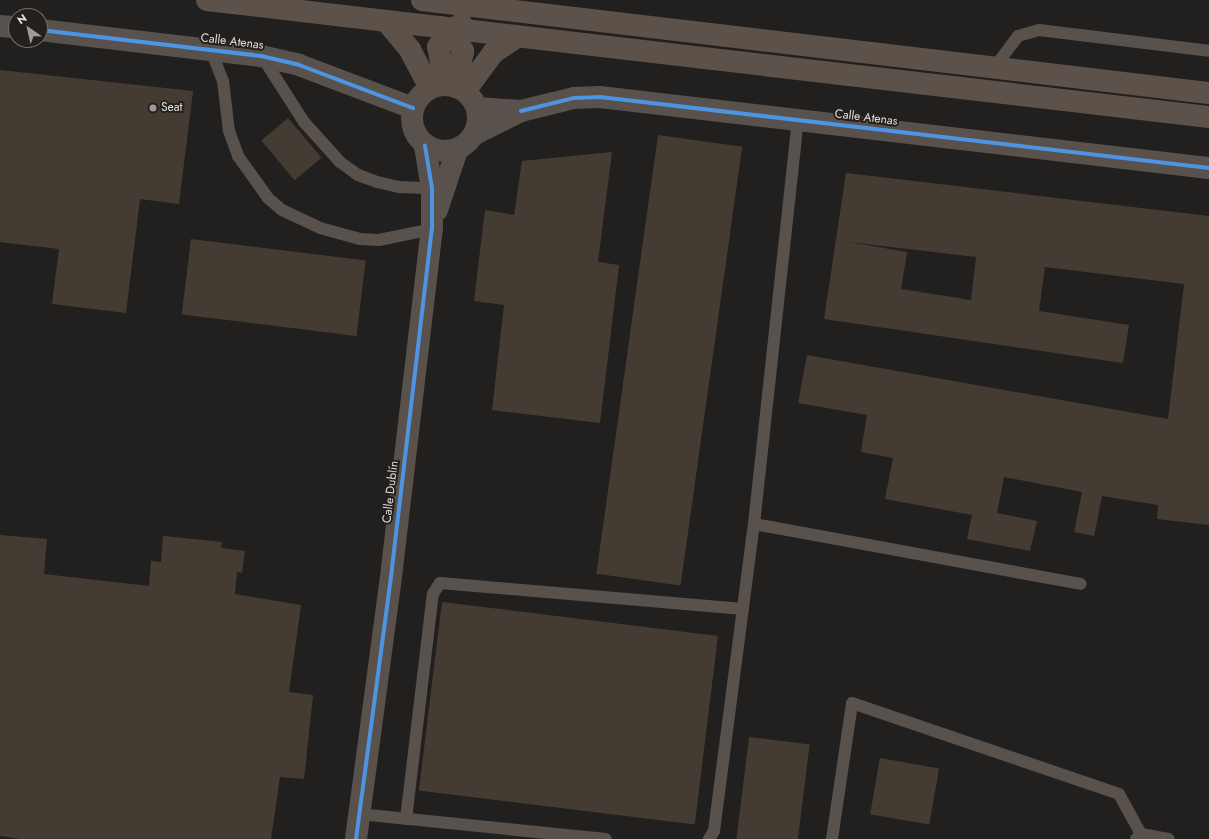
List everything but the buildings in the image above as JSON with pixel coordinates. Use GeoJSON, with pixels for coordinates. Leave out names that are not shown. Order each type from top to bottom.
{"type":"FeatureCollection","features":[{"type":"Feature","properties":{"kind":"main road"},"geometry":{"type":"LineString","coordinates":[[208,0],[450,30],[518,36],[1209,117]]}},
{"type":"Feature","properties":{"kind":"main road"},"geometry":{"type":"LineString","coordinates":[[319,0],[384,8],[450,30],[463,51],[454,92]]}},
{"type":"Feature","properties":{"kind":"main road"},"geometry":{"type":"LineString","coordinates":[[422,0],[1209,93]]}},
{"type":"Feature","properties":{"kind":"main road"},"geometry":{"type":"LineString","coordinates":[[450,30],[473,20],[653,40],[787,43]]}},
{"type":"Feature","properties":{"kind":"main road"},"geometry":{"type":"LineString","coordinates":[[386,21],[410,50],[454,92]]}},
{"type":"Feature","properties":{"kind":"main road"},"geometry":{"type":"LineString","coordinates":[[454,92],[494,53],[518,36]]}},
{"type":"Feature","properties":{"kind":"street","name":"Calle Atenas"},"geometry":{"type":"LineString","coordinates":[[48,31],[262,56],[299,65],[413,108]]}},
{"type":"Feature","properties":{"kind":"street"},"geometry":{"type":"LineString","coordinates":[[454,92],[478,116],[475,134]]}},
{"type":"Feature","properties":{"kind":"street"},"geometry":{"type":"LineString","coordinates":[[454,92],[521,111],[475,134],[467,143],[457,150],[436,151],[425,146],[413,129],[413,108],[417,100],[454,92]]}},
{"type":"Feature","properties":{"kind":"street","name":"Calle Atenas"},"geometry":{"type":"LineString","coordinates":[[521,111],[574,98],[600,97],[1209,168]]}},
{"type":"Feature","properties":{"kind":"street","name":"Calle Dublín"},"geometry":{"type":"LineString","coordinates":[[356,839],[392,568],[432,229],[432,188],[425,146]]}},
{"type":"Feature","properties":{"kind":"street","name":"Calle Dublín"},"geometry":{"type":"LineString","coordinates":[[432,229],[457,150]]}},
{"type":"Feature","properties":{"kind":"lane"},"geometry":{"type":"LineString","coordinates":[[994,68],[1018,36],[1039,30],[1209,51]]}},
{"type":"Feature","properties":{"kind":"lane"},"geometry":{"type":"LineString","coordinates":[[211,50],[223,81],[229,131],[238,156],[268,198],[282,210],[320,228],[360,239],[379,240],[432,229]]}},
{"type":"Feature","properties":{"kind":"lane"},"geometry":{"type":"LineString","coordinates":[[262,56],[304,122],[340,162],[358,175],[377,182],[399,187],[432,188]]}},
{"type":"Feature","properties":{"kind":"lane"},"geometry":{"type":"LineString","coordinates":[[709,839],[714,832],[754,524],[798,120]]}},
{"type":"Feature","properties":{"kind":"lane"},"geometry":{"type":"LineString","coordinates":[[754,524],[1081,584]]}},
{"type":"Feature","properties":{"kind":"lane"},"geometry":{"type":"LineString","coordinates":[[406,819],[433,594],[440,583],[743,609]]}},
{"type":"Feature","properties":{"kind":"lane"},"geometry":{"type":"LineString","coordinates":[[832,839],[852,703],[1119,794],[1139,836],[1169,839]]}},
{"type":"Feature","properties":{"kind":"lane"},"geometry":{"type":"LineString","coordinates":[[359,814],[606,839]]}},
{"type":"Feature","properties":{"kind":"cycle path"},"geometry":{"type":"LineString","coordinates":[[48,31],[261,56],[299,65],[413,108]]}},
{"type":"Feature","properties":{"kind":"cycle path"},"geometry":{"type":"LineString","coordinates":[[521,111],[574,98],[600,97],[1209,168]]}},
{"type":"Feature","properties":{"kind":"cycle path"},"geometry":{"type":"LineString","coordinates":[[356,839],[392,568],[432,229],[432,188],[425,146]]}},
{"type":"Feature","properties":{"kind":"place","name":"Seat"},"geometry":{"type":"Point","coordinates":[153,108]}}]}
